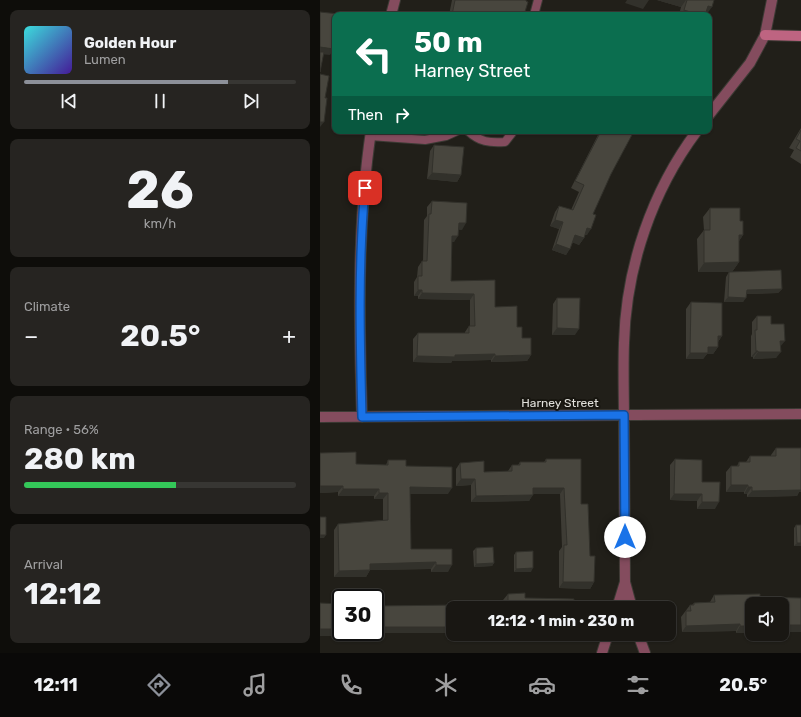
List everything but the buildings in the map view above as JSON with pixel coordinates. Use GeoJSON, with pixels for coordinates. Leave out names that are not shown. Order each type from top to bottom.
{"type":"FeatureCollection","features":[{"type":"Feature","properties":{"kind":"main road"},"geometry":{"type":"LineString","coordinates":[[765,35],[801,36]]}},
{"type":"Feature","properties":{"kind":"street"},"geometry":{"type":"LineString","coordinates":[[392,12],[395,0]]}},
{"type":"Feature","properties":{"kind":"street"},"geometry":{"type":"LineString","coordinates":[[712,111],[750,63],[765,35],[772,0]]}},
{"type":"Feature","properties":{"kind":"street"},"geometry":{"type":"LineString","coordinates":[[362,417],[360,269],[364,201],[371,134]]}},
{"type":"Feature","properties":{"kind":"street"},"geometry":{"type":"LineString","coordinates":[[630,601],[625,582],[624,415],[624,341],[629,294],[641,242],[661,191],[683,150],[695,134]]}},
{"type":"Feature","properties":{"kind":"street","name":"Harney Street"},"geometry":{"type":"LineString","coordinates":[[320,417],[801,414]]}},
{"type":"Feature","properties":{"kind":"street"},"geometry":{"type":"LineString","coordinates":[[619,601],[625,582]]}},
{"type":"Feature","properties":{"kind":"street"},"geometry":{"type":"LineString","coordinates":[[602,653],[606,641]]}},
{"type":"Feature","properties":{"kind":"street"},"geometry":{"type":"LineString","coordinates":[[641,641],[645,653]]}},
{"type":"Feature","properties":{"kind":"lane"},"geometry":{"type":"LineString","coordinates":[[535,12],[538,0]]}},
{"type":"Feature","properties":{"kind":"lane"},"geometry":{"type":"LineString","coordinates":[[371,134],[425,140],[450,134]]}},
{"type":"Feature","properties":{"kind":"lane"},"geometry":{"type":"LineString","coordinates":[[471,134],[474,137],[488,143],[505,142],[511,134]]}},
{"type":"Feature","properties":{"kind":"route"},"geometry":{"type":"LineString","coordinates":[[365,188],[360,269],[362,417],[624,415],[625,537]]}}]}
